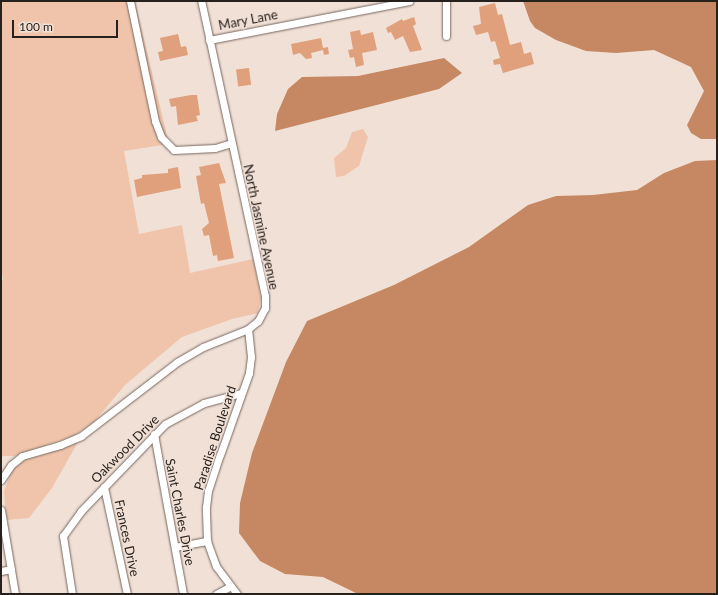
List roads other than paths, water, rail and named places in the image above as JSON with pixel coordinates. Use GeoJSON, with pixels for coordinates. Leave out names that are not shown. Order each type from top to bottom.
{"type":"FeatureCollection","features":[{"type":"Feature","properties":{"kind":"street"},"geometry":{"type":"LineString","coordinates":[[130,1],[155,121],[161,137],[174,150],[215,148],[231,143]]}},
{"type":"Feature","properties":{"kind":"street","name":"North Jasmine Avenue"},"geometry":{"type":"LineString","coordinates":[[1,480],[11,465],[22,456],[75,439],[177,362],[203,347],[248,329],[258,321],[265,308],[265,296],[200,1]]}},
{"type":"Feature","properties":{"kind":"street","name":"Mary Lane"},"geometry":{"type":"LineString","coordinates":[[209,40],[409,1]]}},
{"type":"Feature","properties":{"kind":"street"},"geometry":{"type":"LineString","coordinates":[[446,1],[446,36]]}},
{"type":"Feature","properties":{"kind":"street","name":"Paradise Boulevard"},"geometry":{"type":"LineString","coordinates":[[237,594],[229,587],[216,566],[207,541],[208,491],[251,363],[248,329]]}},
{"type":"Feature","properties":{"kind":"street","name":"Oakwood Drive"},"geometry":{"type":"LineString","coordinates":[[72,594],[63,536],[81,511],[154,434],[186,411],[220,398],[241,393]]}},
{"type":"Feature","properties":{"kind":"street","name":"Saint Charles Drive"},"geometry":{"type":"LineString","coordinates":[[154,434],[183,594]]}},
{"type":"Feature","properties":{"kind":"street","name":"Frances Drive"},"geometry":{"type":"LineString","coordinates":[[104,487],[127,594]]}},
{"type":"Feature","properties":{"kind":"street"},"geometry":{"type":"LineString","coordinates":[[1,510],[15,594]]}},
{"type":"Feature","properties":{"kind":"street"},"geometry":{"type":"LineString","coordinates":[[175,547],[207,541]]}},
{"type":"Feature","properties":{"kind":"street"},"geometry":{"type":"LineString","coordinates":[[1,571],[11,569]]}},
{"type":"Feature","properties":{"kind":"street"},"geometry":{"type":"LineString","coordinates":[[216,594],[229,587]]}}]}
